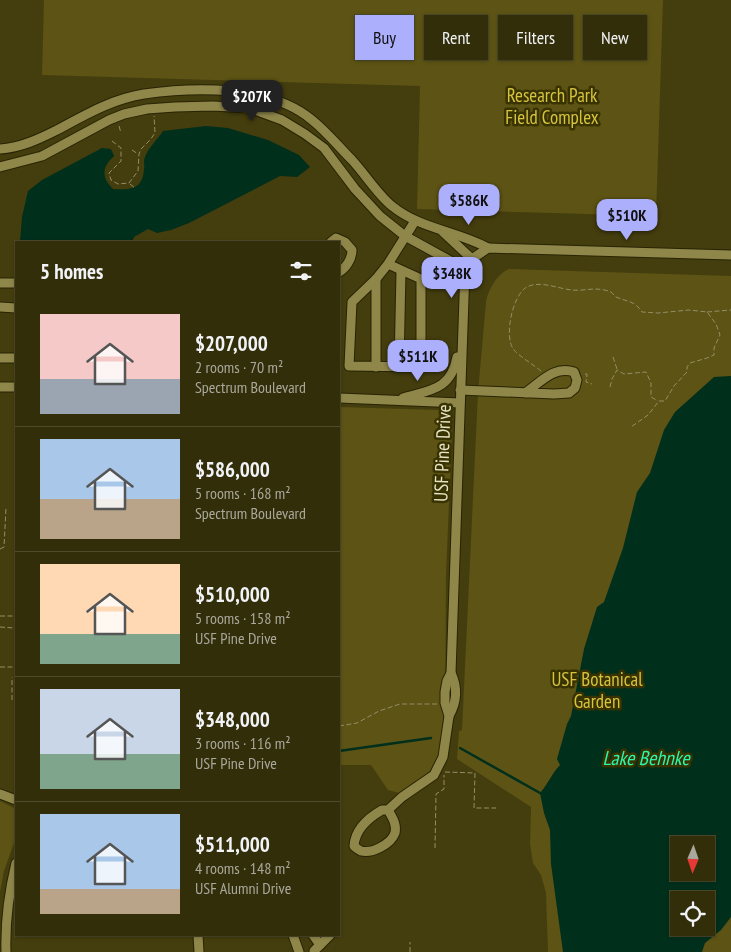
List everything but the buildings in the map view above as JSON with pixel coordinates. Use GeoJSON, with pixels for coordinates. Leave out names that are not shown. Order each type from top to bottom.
{"type":"FeatureCollection","features":[{"type":"Feature","properties":{"kind":"street"},"geometry":{"type":"LineString","coordinates":[[212,90],[213,106]]}},
{"type":"Feature","properties":{"kind":"street"},"geometry":{"type":"LineString","coordinates":[[0,149],[8,149],[34,141],[118,100],[143,94],[212,90],[251,94],[287,104],[312,119],[354,162],[391,206],[415,221],[472,239],[488,248],[731,255]]}},
{"type":"Feature","properties":{"kind":"street"},"geometry":{"type":"LineString","coordinates":[[0,167],[42,156],[124,114],[153,109],[213,106],[249,108],[282,120],[324,148],[380,216],[405,236],[465,269],[472,259],[488,248]]}},
{"type":"Feature","properties":{"kind":"street"},"geometry":{"type":"LineString","coordinates":[[388,264],[421,279],[421,367],[349,366],[352,302],[376,279],[388,264],[415,221]]}},
{"type":"Feature","properties":{"kind":"street"},"geometry":{"type":"LineString","coordinates":[[438,228],[472,259]]}},
{"type":"Feature","properties":{"kind":"street"},"geometry":{"type":"LineString","coordinates":[[332,241],[336,238],[345,242],[352,250],[352,257],[340,272]]}},
{"type":"Feature","properties":{"kind":"street","name":"USF Pine Drive"},"geometry":{"type":"LineString","coordinates":[[451,673],[465,269]]}},
{"type":"Feature","properties":{"kind":"street"},"geometry":{"type":"LineString","coordinates":[[399,367],[402,271]]}},
{"type":"Feature","properties":{"kind":"street"},"geometry":{"type":"LineString","coordinates":[[376,279],[376,367]]}},
{"type":"Feature","properties":{"kind":"street"},"geometry":{"type":"LineString","coordinates":[[0,282],[15,283]]}},
{"type":"Feature","properties":{"kind":"street"},"geometry":{"type":"LineString","coordinates":[[0,307],[15,308]]}},
{"type":"Feature","properties":{"kind":"street"},"geometry":{"type":"LineString","coordinates":[[395,400],[434,390],[446,382],[455,367],[463,331]]}},
{"type":"Feature","properties":{"kind":"street"},"geometry":{"type":"LineString","coordinates":[[0,358],[15,358]]}},
{"type":"Feature","properties":{"kind":"street"},"geometry":{"type":"LineString","coordinates":[[460,390],[525,393],[569,393],[575,388],[577,380],[574,372],[568,370],[558,371],[551,373],[525,393]]}},
{"type":"Feature","properties":{"kind":"street"},"geometry":{"type":"LineString","coordinates":[[0,387],[15,387]]}},
{"type":"Feature","properties":{"kind":"street"},"geometry":{"type":"LineString","coordinates":[[340,398],[460,403]]}},
{"type":"Feature","properties":{"kind":"street"},"geometry":{"type":"LineString","coordinates":[[449,716],[445,703],[446,686],[451,673]]}},
{"type":"Feature","properties":{"kind":"street"},"geometry":{"type":"LineString","coordinates":[[388,810],[395,824],[393,836],[386,844],[369,851],[360,851],[354,846],[355,835],[367,821],[382,810],[388,810],[434,775],[443,757],[449,716],[454,708],[456,698],[455,682],[451,673]]}},
{"type":"Feature","properties":{"kind":"street"},"geometry":{"type":"LineString","coordinates":[[0,794],[15,800]]}},
{"type":"Feature","properties":{"kind":"street"},"geometry":{"type":"LineString","coordinates":[[6,952],[11,883],[15,867]]}},
{"type":"Feature","properties":{"kind":"street"},"geometry":{"type":"LineString","coordinates":[[198,936],[199,952]]}},
{"type":"Feature","properties":{"kind":"street"},"geometry":{"type":"LineString","coordinates":[[293,936],[299,952]]}},
{"type":"Feature","properties":{"kind":"street"},"geometry":{"type":"LineString","coordinates":[[313,936],[317,948],[329,936]]}},
{"type":"Feature","properties":{"kind":"path"},"geometry":{"type":"LineString","coordinates":[[129,183],[138,171],[141,149],[155,133],[153,109]]}},
{"type":"Feature","properties":{"kind":"path"},"geometry":{"type":"LineString","coordinates":[[118,123],[121,133]]}},
{"type":"Feature","properties":{"kind":"path"},"geometry":{"type":"LineString","coordinates":[[112,140],[121,148],[121,161],[109,173],[111,180],[118,184],[129,183],[135,188]]}},
{"type":"Feature","properties":{"kind":"path"},"geometry":{"type":"LineString","coordinates":[[132,150],[139,154]]}},
{"type":"Feature","properties":{"kind":"path"},"geometry":{"type":"LineString","coordinates":[[548,377],[514,350],[510,341],[509,326],[514,304],[523,290],[529,286],[544,285],[572,290],[597,289],[610,292],[617,297],[638,305],[642,312],[674,313],[689,310],[707,312],[731,310]]}},
{"type":"Feature","properties":{"kind":"path"},"geometry":{"type":"LineString","coordinates":[[613,357],[617,370],[624,374],[646,372],[651,383],[650,397],[665,402],[690,363],[714,354],[714,348],[720,335],[716,324],[707,312]]}},
{"type":"Feature","properties":{"kind":"path"},"geometry":{"type":"LineString","coordinates":[[610,387],[617,370]]}},
{"type":"Feature","properties":{"kind":"path"},"geometry":{"type":"LineString","coordinates":[[587,374],[586,382],[592,384]]}},
{"type":"Feature","properties":{"kind":"path"},"geometry":{"type":"LineString","coordinates":[[631,427],[648,415],[659,401]]}},
{"type":"Feature","properties":{"kind":"path"},"geometry":{"type":"LineString","coordinates":[[0,549],[4,546],[6,508]]}},
{"type":"Feature","properties":{"kind":"path"},"geometry":{"type":"LineString","coordinates":[[0,616],[14,616]]}},
{"type":"Feature","properties":{"kind":"path"},"geometry":{"type":"LineString","coordinates":[[0,627],[14,628]]}},
{"type":"Feature","properties":{"kind":"path"},"geometry":{"type":"LineString","coordinates":[[0,667],[13,667]]}},
{"type":"Feature","properties":{"kind":"path"},"geometry":{"type":"LineString","coordinates":[[12,677],[12,700]]}},
{"type":"Feature","properties":{"kind":"path"},"geometry":{"type":"LineString","coordinates":[[340,726],[357,723],[379,711],[400,704],[445,703]]}},
{"type":"Feature","properties":{"kind":"path"},"geometry":{"type":"LineString","coordinates":[[435,848],[436,794],[444,789],[444,772],[475,773],[474,808],[496,808]]}},
{"type":"Feature","properties":{"kind":"path"},"geometry":{"type":"LineString","coordinates":[[410,942],[410,952]]}},
{"type":"Feature","properties":{"kind":"green space","name":"Research Park Field Complex"},"geometry":{"type":"Polygon","coordinates":[[[44,0],[663,0],[656,216],[417,209],[420,86],[42,75],[44,0]]]}},
{"type":"Feature","properties":{"kind":"green space","name":"USF Botanical Garden"},"geometry":{"type":"Polygon","coordinates":[[[509,269],[731,276],[731,952],[548,952],[546,893],[541,875],[533,863],[530,844],[531,807],[457,759],[459,731],[462,730],[478,392],[486,302],[494,283],[509,269]]]}},
{"type":"Feature","properties":{"kind":"green space"},"geometry":{"type":"Polygon","coordinates":[[[340,407],[440,410],[450,420],[452,426],[446,575],[445,737],[434,765],[424,776],[399,793],[388,790],[371,765],[340,765],[340,407]]]}},
{"type":"Feature","properties":{"kind":"green space"},"geometry":{"type":"Polygon","coordinates":[[[0,801],[15,808],[15,840],[4,871],[0,892],[0,801]]]}},
{"type":"Feature","properties":{"kind":"water"},"geometry":{"type":"Polygon","coordinates":[[[206,126],[228,128],[268,140],[299,155],[310,167],[297,177],[280,176],[189,223],[157,233],[148,229],[134,237],[132,241],[20,241],[22,217],[28,191],[42,180],[102,148],[111,149],[114,156],[107,164],[104,172],[109,185],[113,189],[130,189],[141,181],[146,154],[163,131],[206,126]]]}},
{"type":"Feature","properties":{"kind":"water","name":"Lake Behnke"},"geometry":{"type":"Polygon","coordinates":[[[731,376],[731,917],[715,935],[715,891],[670,891],[670,936],[714,936],[705,943],[702,952],[563,952],[551,864],[550,830],[540,793],[560,765],[557,759],[571,716],[584,649],[597,607],[604,602],[623,548],[637,492],[650,473],[664,430],[675,412],[714,377],[731,376]]]}},
{"type":"Feature","properties":{"kind":"waterway"},"geometry":{"type":"LineString","coordinates":[[340,751],[431,738]]}},
{"type":"Feature","properties":{"kind":"waterway"},"geometry":{"type":"LineString","coordinates":[[460,748],[540,793]]}}]}
